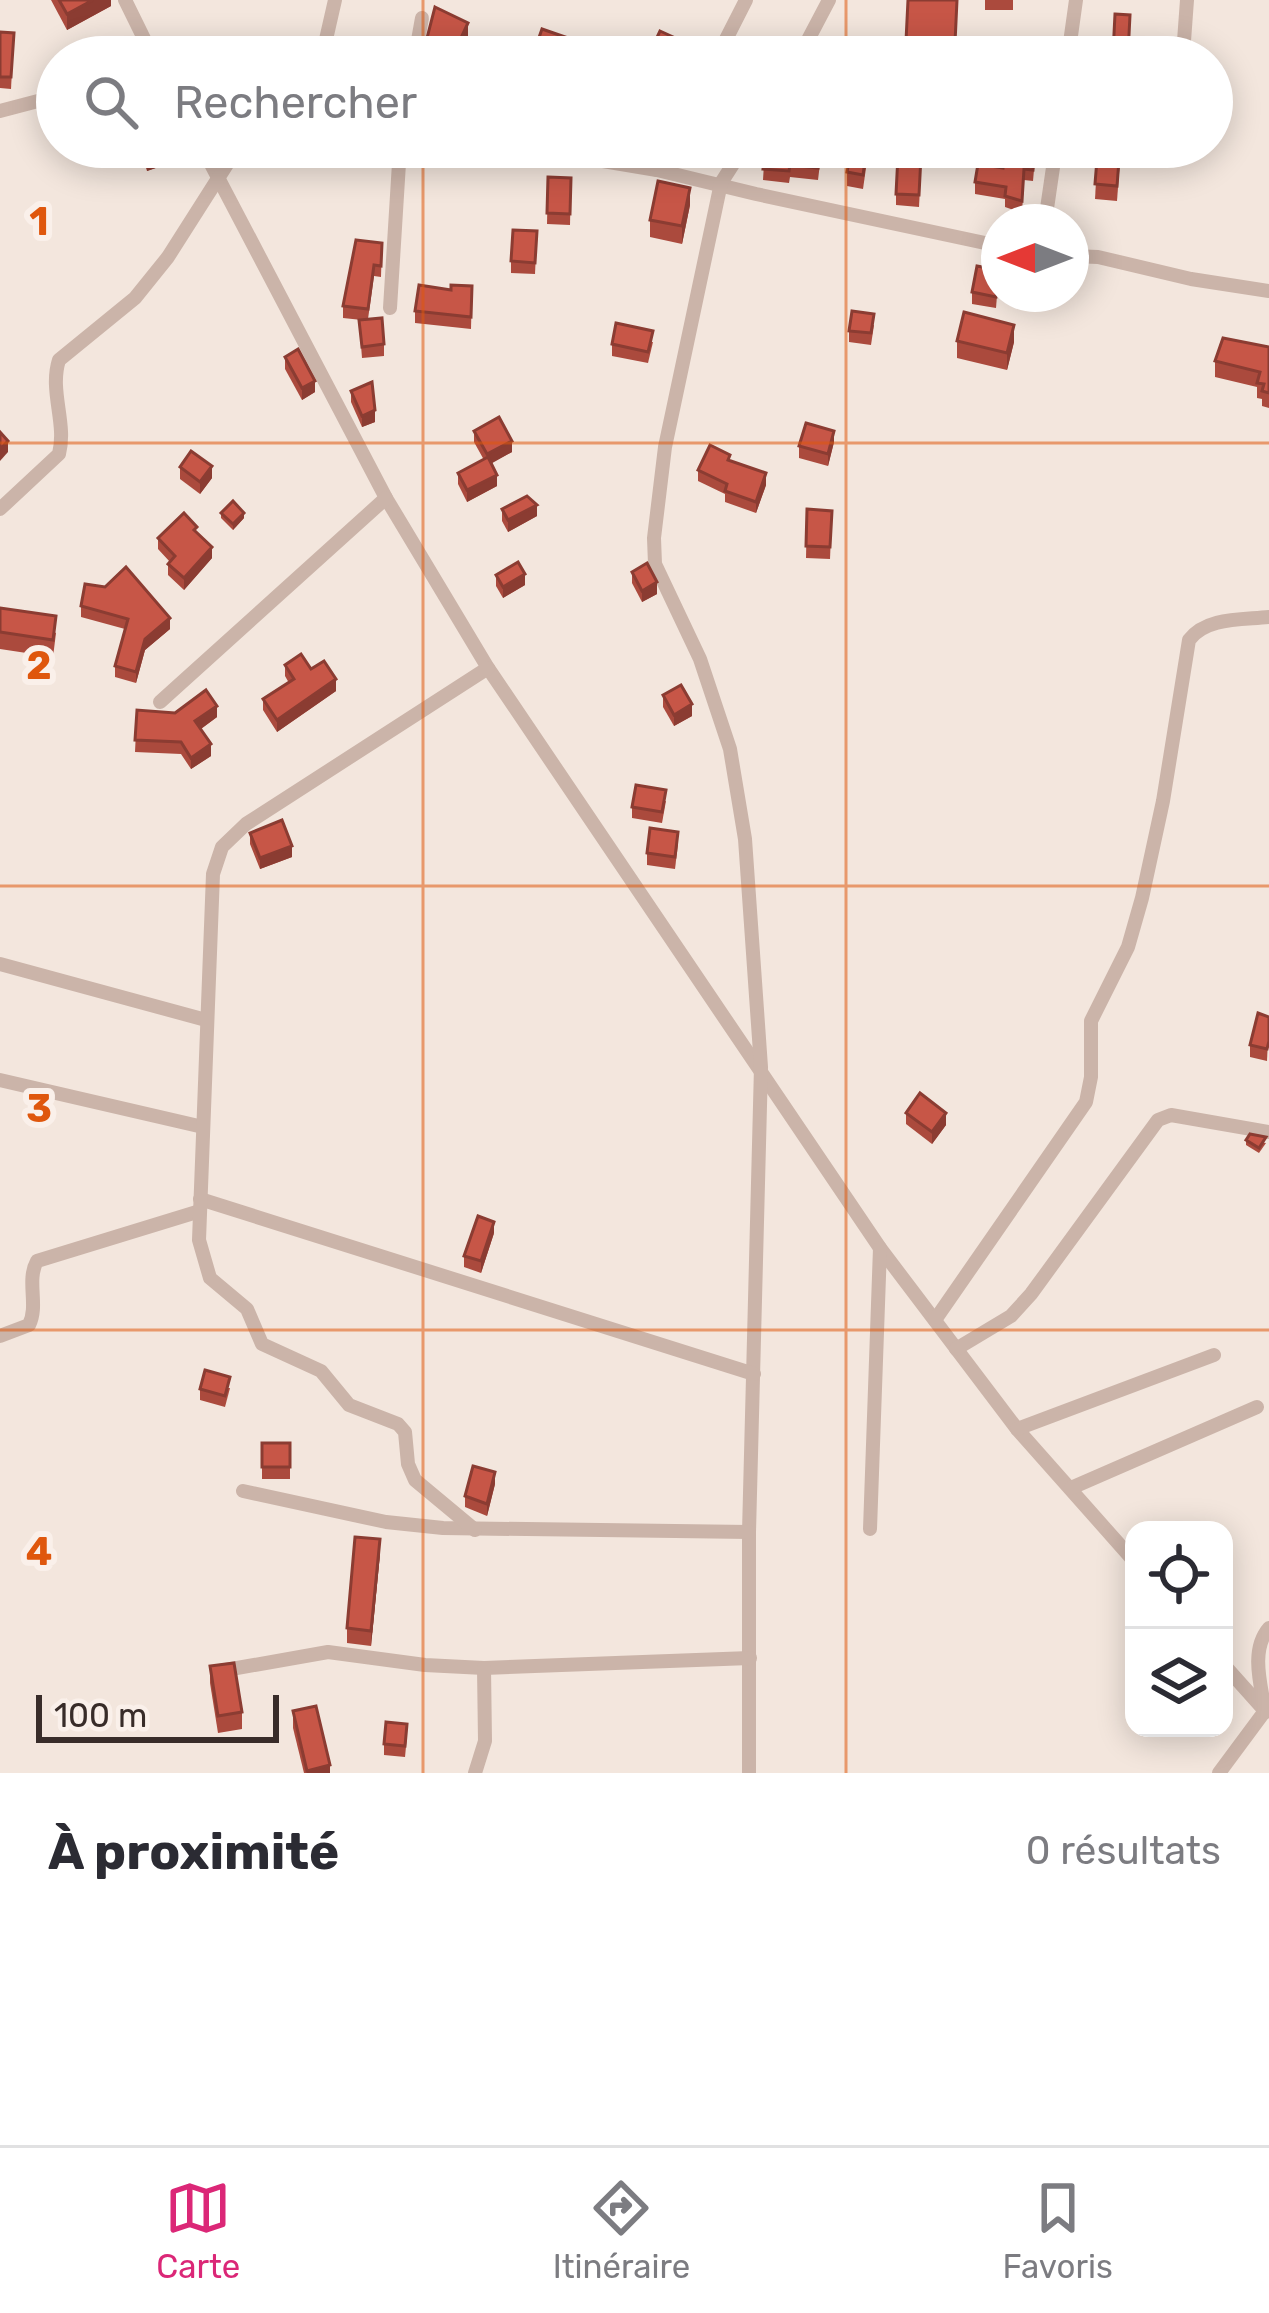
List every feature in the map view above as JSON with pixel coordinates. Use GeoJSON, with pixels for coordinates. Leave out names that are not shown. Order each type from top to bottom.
{"type":"FeatureCollection","features":[{"type":"Feature","properties":{"kind":"street"},"geometry":{"type":"LineString","coordinates":[[125,0],[143,36]]}},
{"type":"Feature","properties":{"kind":"street"},"geometry":{"type":"LineString","coordinates":[[327,36],[335,0]]}},
{"type":"Feature","properties":{"kind":"street"},"geometry":{"type":"LineString","coordinates":[[728,36],[746,0]]}},
{"type":"Feature","properties":{"kind":"street"},"geometry":{"type":"LineString","coordinates":[[810,36],[829,0]]}},
{"type":"Feature","properties":{"kind":"street"},"geometry":{"type":"LineString","coordinates":[[1071,36],[1076,0]]}},
{"type":"Feature","properties":{"kind":"street"},"geometry":{"type":"LineString","coordinates":[[1184,36],[1187,0]]}},
{"type":"Feature","properties":{"kind":"street"},"geometry":{"type":"LineString","coordinates":[[419,36],[422,18]]}},
{"type":"Feature","properties":{"kind":"street"},"geometry":{"type":"LineString","coordinates":[[0,111],[36,102]]}},
{"type":"Feature","properties":{"kind":"street"},"geometry":{"type":"LineString","coordinates":[[212,168],[386,498],[488,668],[880,1247],[1018,1429],[1125,1551]]}},
{"type":"Feature","properties":{"kind":"street"},"geometry":{"type":"LineString","coordinates":[[0,509],[58,454],[61,432],[55,373],[59,361],[135,298],[226,168]]}},
{"type":"Feature","properties":{"kind":"street"},"geometry":{"type":"LineString","coordinates":[[390,308],[399,168]]}},
{"type":"Feature","properties":{"kind":"street"},"geometry":{"type":"LineString","coordinates":[[645,168],[981,242]]}},
{"type":"Feature","properties":{"kind":"street"},"geometry":{"type":"LineString","coordinates":[[731,168],[721,183],[664,447],[655,564],[700,659],[730,748],[745,839],[760,1067],[749,1532],[749,1773]]}},
{"type":"Feature","properties":{"kind":"street"},"geometry":{"type":"LineString","coordinates":[[1048,204],[1053,168]]}},
{"type":"Feature","properties":{"kind":"street"},"geometry":{"type":"LineString","coordinates":[[1089,257],[1269,291]]}},
{"type":"Feature","properties":{"kind":"street"},"geometry":{"type":"LineString","coordinates":[[160,702],[386,498]]}},
{"type":"Feature","properties":{"kind":"street"},"geometry":{"type":"LineString","coordinates":[[935,1320],[1085,1102],[1091,1077],[1091,1022],[1128,947],[1142,898],[1189,640],[1209,624],[1269,617]]}},
{"type":"Feature","properties":{"kind":"street"},"geometry":{"type":"LineString","coordinates":[[475,1530],[415,1480],[405,1432],[398,1424],[349,1405],[321,1371],[262,1344],[247,1310],[210,1278],[200,1240],[200,1205],[213,874],[222,847],[245,824],[488,668]]}},
{"type":"Feature","properties":{"kind":"street"},"geometry":{"type":"LineString","coordinates":[[0,964],[206,1020]]}},
{"type":"Feature","properties":{"kind":"street"},"geometry":{"type":"LineString","coordinates":[[0,1080],[203,1127]]}},
{"type":"Feature","properties":{"kind":"street"},"geometry":{"type":"LineString","coordinates":[[956,1349],[1011,1316],[1031,1294],[1158,1120],[1171,1115],[1269,1132]]}},
{"type":"Feature","properties":{"kind":"street"},"geometry":{"type":"LineString","coordinates":[[0,1336],[29,1325],[32,1269],[37,1261],[200,1205],[754,1373]]}},
{"type":"Feature","properties":{"kind":"street"},"geometry":{"type":"LineString","coordinates":[[870,1529],[880,1247]]}},
{"type":"Feature","properties":{"kind":"street"},"geometry":{"type":"LineString","coordinates":[[1018,1429],[1214,1355]]}},
{"type":"Feature","properties":{"kind":"street"},"geometry":{"type":"LineString","coordinates":[[1071,1488],[1257,1407]]}},
{"type":"Feature","properties":{"kind":"street"},"geometry":{"type":"LineString","coordinates":[[243,1491],[386,1522],[475,1530],[749,1532]]}},
{"type":"Feature","properties":{"kind":"street"},"geometry":{"type":"LineString","coordinates":[[1219,1773],[1267,1714],[1258,1649],[1269,1628]]}},
{"type":"Feature","properties":{"kind":"street"},"geometry":{"type":"LineString","coordinates":[[220,1671],[328,1652],[484,1668],[749,1658]]}},
{"type":"Feature","properties":{"kind":"street"},"geometry":{"type":"LineString","coordinates":[[475,1773],[485,1741],[484,1668]]}},
{"type":"Feature","properties":{"kind":"street"},"geometry":{"type":"LineString","coordinates":[[1233,1674],[1267,1714]]}},
{"type":"Feature","properties":{"kind":"building"},"geometry":{"type":"Polygon","coordinates":[[[59,0],[93,0],[67,14],[59,0]]]}},
{"type":"Feature","properties":{"kind":"building"},"geometry":{"type":"Polygon","coordinates":[[[908,0],[957,0],[955,36],[906,36],[908,0]]]}},
{"type":"Feature","properties":{"kind":"building"},"geometry":{"type":"Polygon","coordinates":[[[435,7],[468,23],[462,36],[428,36],[435,7]]]}},
{"type":"Feature","properties":{"kind":"building"},"geometry":{"type":"Polygon","coordinates":[[[1115,14],[1130,15],[1129,36],[1114,36],[1115,14]]]}},
{"type":"Feature","properties":{"kind":"building"},"geometry":{"type":"Polygon","coordinates":[[[0,32],[14,33],[11,77],[0,77],[0,32]]]}},
{"type":"Feature","properties":{"kind":"building"},"geometry":{"type":"Polygon","coordinates":[[[897,168],[920,168],[919,195],[896,194],[897,168]]]}},
{"type":"Feature","properties":{"kind":"building"},"geometry":{"type":"Polygon","coordinates":[[[977,168],[1033,168],[1024,169],[1022,201],[1005,196],[1006,187],[975,182],[977,168]]]}},
{"type":"Feature","properties":{"kind":"building"},"geometry":{"type":"Polygon","coordinates":[[[1096,168],[1118,168],[1117,186],[1095,184],[1096,168]]]}},
{"type":"Feature","properties":{"kind":"building"},"geometry":{"type":"Polygon","coordinates":[[[548,177],[571,178],[570,214],[547,213],[548,177]]]}},
{"type":"Feature","properties":{"kind":"building"},"geometry":{"type":"Polygon","coordinates":[[[658,181],[690,188],[682,226],[650,220],[658,181]]]}},
{"type":"Feature","properties":{"kind":"building"},"geometry":{"type":"Polygon","coordinates":[[[513,230],[537,231],[535,263],[511,261],[513,230]]]}},
{"type":"Feature","properties":{"kind":"building"},"geometry":{"type":"Polygon","coordinates":[[[356,240],[382,243],[381,266],[374,265],[368,309],[343,306],[356,240]]]}},
{"type":"Feature","properties":{"kind":"building"},"geometry":{"type":"Polygon","coordinates":[[[977,266],[981,267],[981,294],[972,292],[977,266]]]}},
{"type":"Feature","properties":{"kind":"building"},"geometry":{"type":"Polygon","coordinates":[[[419,285],[451,290],[451,285],[472,286],[471,317],[415,311],[419,285]]]}},
{"type":"Feature","properties":{"kind":"building"},"geometry":{"type":"Polygon","coordinates":[[[852,311],[874,314],[871,333],[849,331],[852,311]]]}},
{"type":"Feature","properties":{"kind":"building"},"geometry":{"type":"Polygon","coordinates":[[[964,312],[1014,325],[1007,353],[957,341],[964,312]]]}},
{"type":"Feature","properties":{"kind":"building"},"geometry":{"type":"Polygon","coordinates":[[[382,318],[384,344],[362,347],[359,320],[382,318]]]}},
{"type":"Feature","properties":{"kind":"building"},"geometry":{"type":"Polygon","coordinates":[[[616,323],[653,331],[648,352],[612,344],[616,323]]]}},
{"type":"Feature","properties":{"kind":"building"},"geometry":{"type":"Polygon","coordinates":[[[1223,338],[1269,347],[1269,393],[1262,391],[1264,384],[1257,383],[1260,372],[1215,361],[1223,338]]]}},
{"type":"Feature","properties":{"kind":"building"},"geometry":{"type":"Polygon","coordinates":[[[298,349],[315,381],[302,388],[285,357],[298,349]]]}},
{"type":"Feature","properties":{"kind":"building"},"geometry":{"type":"Polygon","coordinates":[[[372,382],[375,410],[362,416],[351,391],[372,382]]]}},
{"type":"Feature","properties":{"kind":"building"},"geometry":{"type":"Polygon","coordinates":[[[499,417],[512,441],[487,454],[474,431],[499,417]]]}},
{"type":"Feature","properties":{"kind":"building"},"geometry":{"type":"Polygon","coordinates":[[[806,423],[834,431],[828,454],[799,446],[806,423]]]}},
{"type":"Feature","properties":{"kind":"building"},"geometry":{"type":"Polygon","coordinates":[[[710,445],[730,455],[728,460],[766,473],[756,502],[725,491],[727,484],[698,470],[710,445]]]}},
{"type":"Feature","properties":{"kind":"building"},"geometry":{"type":"Polygon","coordinates":[[[191,451],[212,466],[200,482],[180,467],[191,451]]]}},
{"type":"Feature","properties":{"kind":"building"},"geometry":{"type":"Polygon","coordinates":[[[488,457],[497,475],[467,490],[458,473],[488,457]]]}},
{"type":"Feature","properties":{"kind":"building"},"geometry":{"type":"Polygon","coordinates":[[[527,496],[537,505],[508,520],[502,509],[527,496]]]}},
{"type":"Feature","properties":{"kind":"building"},"geometry":{"type":"Polygon","coordinates":[[[233,501],[244,513],[233,524],[221,513],[233,501]]]}},
{"type":"Feature","properties":{"kind":"building"},"geometry":{"type":"Polygon","coordinates":[[[807,509],[832,511],[830,547],[806,546],[807,509]]]}},
{"type":"Feature","properties":{"kind":"building"},"geometry":{"type":"Polygon","coordinates":[[[184,513],[212,547],[184,578],[168,564],[175,556],[158,538],[184,513]]]}},
{"type":"Feature","properties":{"kind":"building"},"geometry":{"type":"Polygon","coordinates":[[[518,562],[525,574],[503,587],[496,575],[518,562]]]}},
{"type":"Feature","properties":{"kind":"building"},"geometry":{"type":"Polygon","coordinates":[[[647,563],[657,582],[642,591],[632,572],[647,563]]]}},
{"type":"Feature","properties":{"kind":"building"},"geometry":{"type":"Polygon","coordinates":[[[126,567],[170,618],[145,639],[136,672],[115,666],[128,619],[81,606],[85,584],[105,587],[126,567]]]}},
{"type":"Feature","properties":{"kind":"building"},"geometry":{"type":"Polygon","coordinates":[[[0,608],[56,616],[53,640],[0,632],[0,608]]]}},
{"type":"Feature","properties":{"kind":"building"},"geometry":{"type":"Polygon","coordinates":[[[301,654],[311,669],[324,661],[336,679],[277,720],[263,699],[294,679],[285,665],[301,654]]]}},
{"type":"Feature","properties":{"kind":"building"},"geometry":{"type":"Polygon","coordinates":[[[681,685],[692,704],[674,715],[663,695],[681,685]]]}},
{"type":"Feature","properties":{"kind":"building"},"geometry":{"type":"Polygon","coordinates":[[[206,690],[217,706],[195,721],[211,744],[191,758],[181,742],[135,740],[137,710],[175,713],[206,690]]]}},
{"type":"Feature","properties":{"kind":"building"},"geometry":{"type":"Polygon","coordinates":[[[636,785],[666,790],[662,812],[632,807],[636,785]]]}},
{"type":"Feature","properties":{"kind":"building"},"geometry":{"type":"Polygon","coordinates":[[[282,820],[292,846],[260,858],[250,833],[282,820]]]}},
{"type":"Feature","properties":{"kind":"building"},"geometry":{"type":"Polygon","coordinates":[[[650,828],[678,832],[675,857],[647,853],[650,828]]]}},
{"type":"Feature","properties":{"kind":"building"},"geometry":{"type":"Polygon","coordinates":[[[1258,1013],[1269,1017],[1267,1049],[1250,1045],[1258,1013]]]}},
{"type":"Feature","properties":{"kind":"building"},"geometry":{"type":"Polygon","coordinates":[[[920,1093],[946,1113],[932,1132],[906,1113],[920,1093]]]}},
{"type":"Feature","properties":{"kind":"building"},"geometry":{"type":"Polygon","coordinates":[[[1250,1134],[1266,1137],[1259,1148],[1246,1140],[1250,1134]]]}},
{"type":"Feature","properties":{"kind":"building"},"geometry":{"type":"Polygon","coordinates":[[[478,1216],[494,1222],[481,1261],[464,1256],[478,1216]]]}},
{"type":"Feature","properties":{"kind":"building"},"geometry":{"type":"Polygon","coordinates":[[[205,1370],[230,1377],[225,1396],[200,1389],[205,1370]]]}},
{"type":"Feature","properties":{"kind":"building"},"geometry":{"type":"Polygon","coordinates":[[[262,1443],[290,1443],[290,1467],[262,1467],[262,1443]]]}},
{"type":"Feature","properties":{"kind":"building"},"geometry":{"type":"Polygon","coordinates":[[[473,1466],[495,1472],[487,1504],[465,1496],[473,1466]]]}},
{"type":"Feature","properties":{"kind":"building"},"geometry":{"type":"Polygon","coordinates":[[[355,1537],[380,1539],[371,1631],[347,1628],[355,1537]]]}},
{"type":"Feature","properties":{"kind":"building"},"geometry":{"type":"Polygon","coordinates":[[[234,1663],[242,1712],[218,1716],[210,1666],[234,1663]]]}},
{"type":"Feature","properties":{"kind":"building"},"geometry":{"type":"Polygon","coordinates":[[[316,1706],[330,1765],[307,1771],[293,1711],[316,1706]]]}},
{"type":"Feature","properties":{"kind":"building"},"geometry":{"type":"Polygon","coordinates":[[[386,1722],[407,1724],[405,1746],[384,1744],[386,1722]]]}}]}
